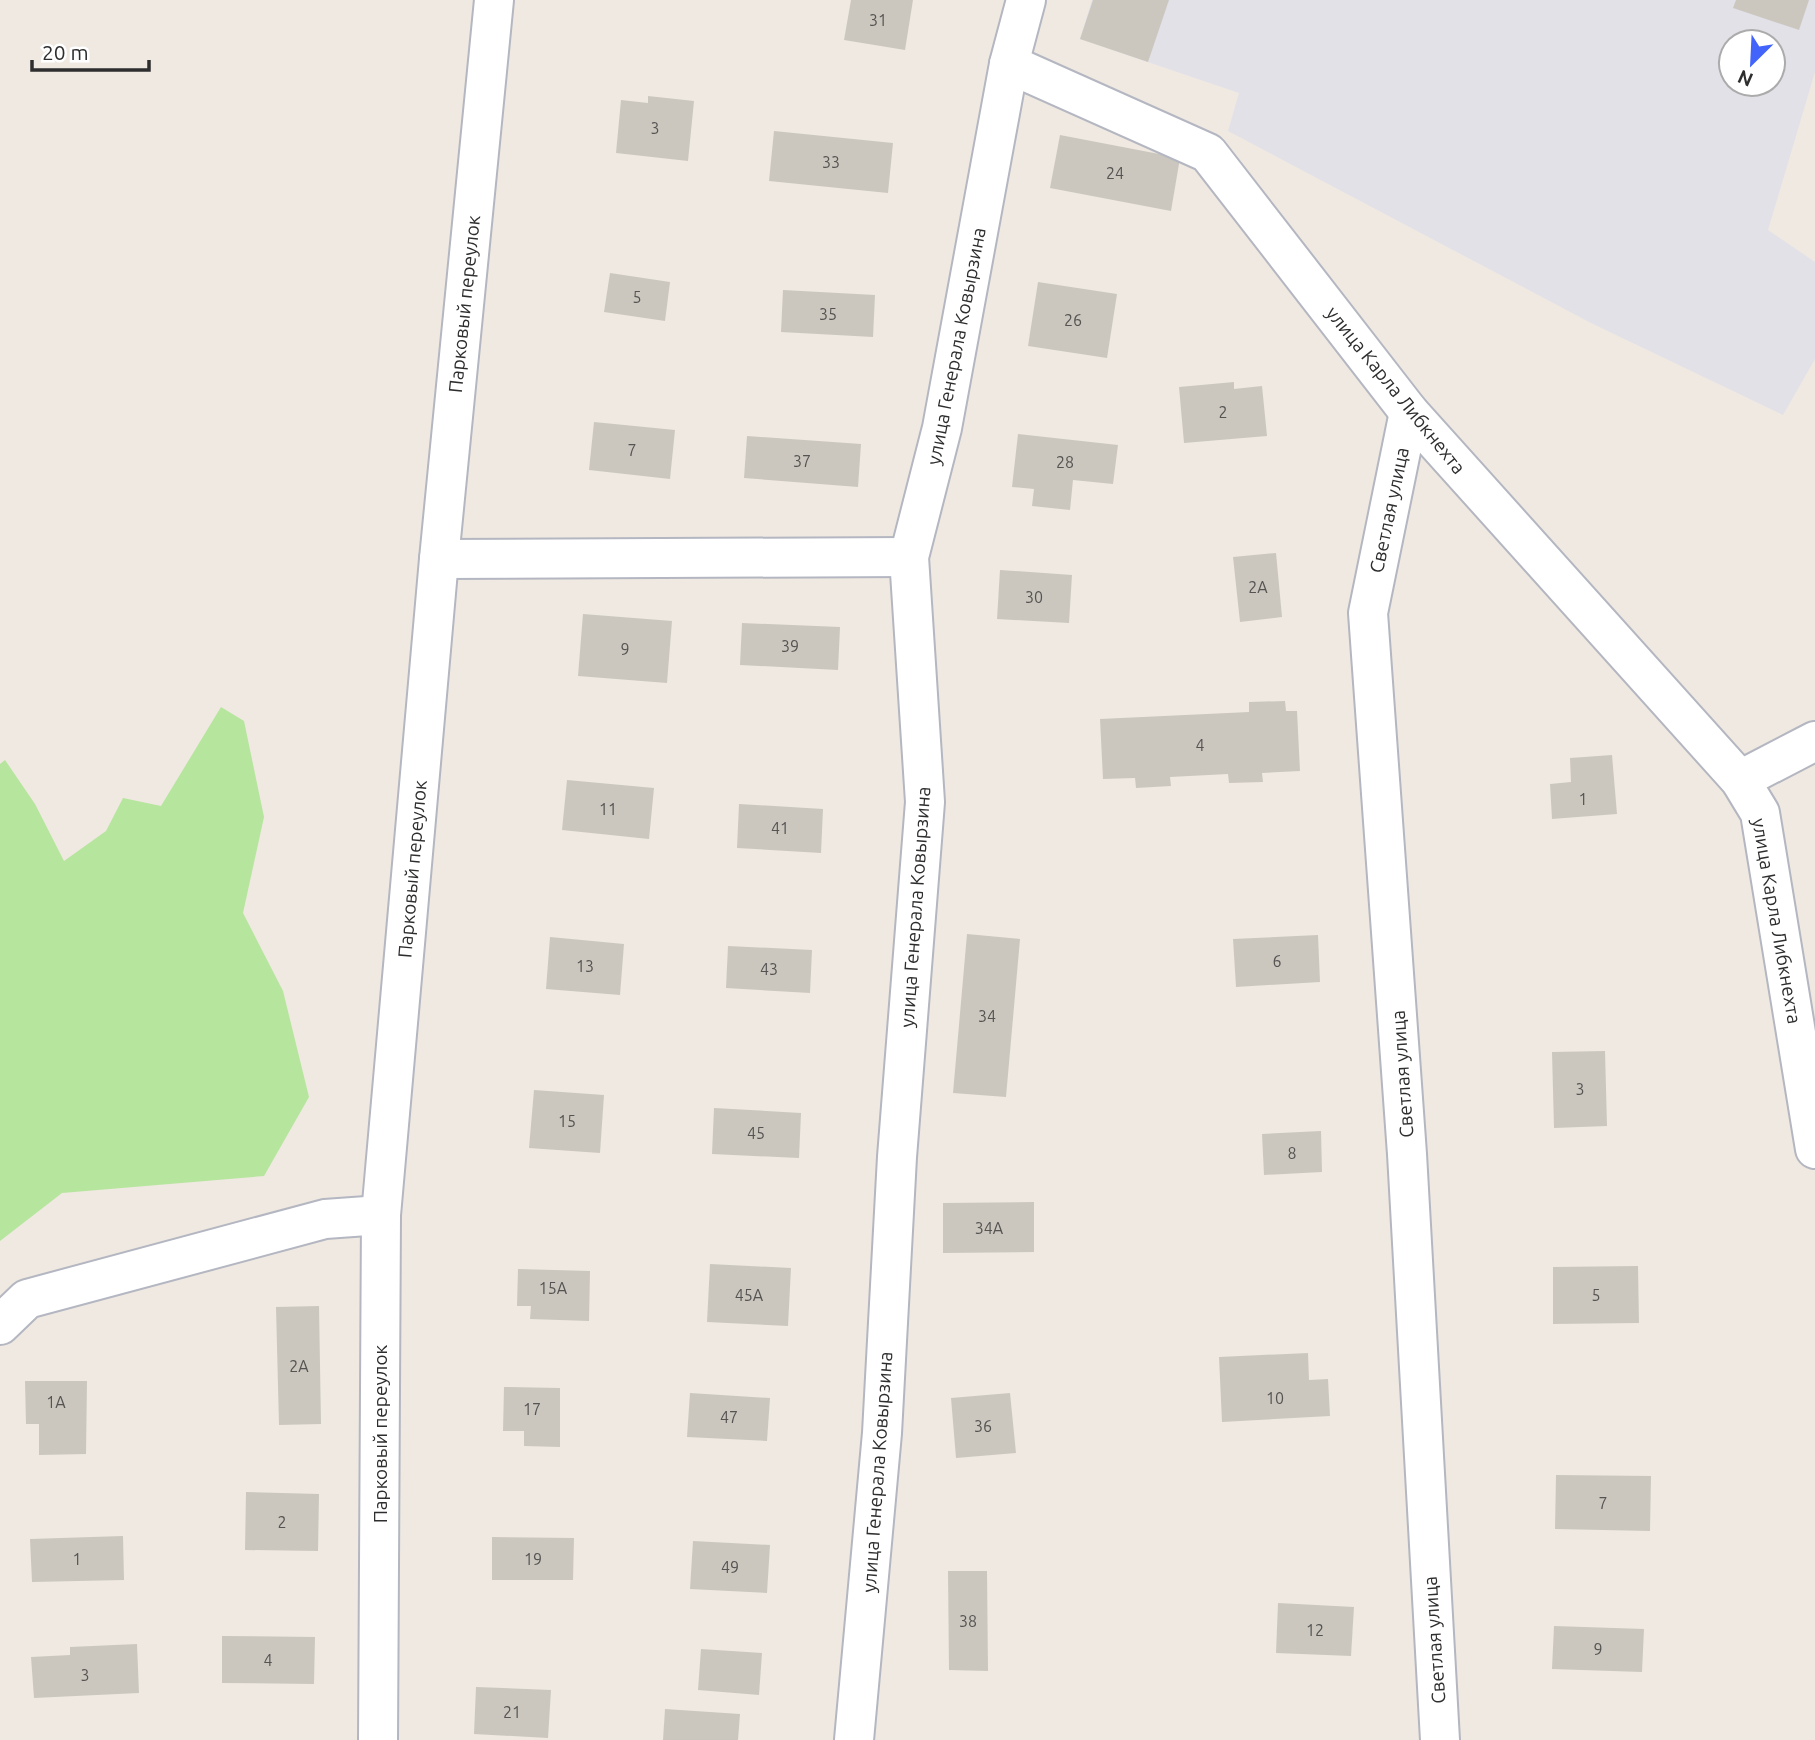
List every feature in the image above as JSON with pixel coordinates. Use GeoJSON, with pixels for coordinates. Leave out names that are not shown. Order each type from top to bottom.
{"type":"FeatureCollection","features":[{"type":"Feature","properties":{"kind":"street","name":"Парковый переулок"},"geometry":{"type":"LineString","coordinates":[[377,1740],[381,1215],[439,559],[494,0]]}},
{"type":"Feature","properties":{"kind":"street","name":"улица Генерала Ковырзина"},"geometry":{"type":"LineString","coordinates":[[854,1740],[882,1433],[897,1157],[925,802],[909,557],[942,428],[1009,64],[1026,0]]}},
{"type":"Feature","properties":{"kind":"street","name":"улица Карла Либкнехта"},"geometry":{"type":"LineString","coordinates":[[1009,64],[1208,153],[1409,412],[1740,780],[1760,813],[1813,1130]]}},
{"type":"Feature","properties":{"kind":"street","name":"Светлая улица"},"geometry":{"type":"LineString","coordinates":[[1409,412],[1368,613],[1407,1154],[1440,1740]]}},
{"type":"Feature","properties":{"kind":"street"},"geometry":{"type":"LineString","coordinates":[[439,559],[909,557]]}},
{"type":"Feature","properties":{"kind":"street"},"geometry":{"type":"LineString","coordinates":[[1740,780],[1815,741]]}},
{"type":"Feature","properties":{"kind":"street"},"geometry":{"type":"LineString","coordinates":[[0,1325],[27,1299],[325,1219],[381,1215]]}},
{"type":"Feature","properties":{"kind":"shaded area"},"geometry":{"type":"Polygon","coordinates":[[[1092,0],[1815,0],[1815,72],[1768,230],[1815,262],[1815,359],[1783,415],[1591,323],[1228,131],[1239,93],[1080,39],[1092,0]]]}},
{"type":"Feature","properties":{"kind":"green space"},"geometry":{"type":"Polygon","coordinates":[[[221,707],[244,721],[264,817],[243,913],[283,991],[309,1097],[264,1176],[62,1193],[0,1241],[0,764],[5,760],[35,804],[64,861],[106,831],[123,798],[161,806],[221,707]]]}},
{"type":"Feature","properties":{"kind":"building"},"geometry":{"type":"Polygon","coordinates":[[[851,0],[913,0],[905,50],[844,40],[851,0]]]}},
{"type":"Feature","properties":{"kind":"building"},"geometry":{"type":"Polygon","coordinates":[[[1093,0],[1169,0],[1148,62],[1080,39],[1093,0]]]}},
{"type":"Feature","properties":{"kind":"building"},"geometry":{"type":"Polygon","coordinates":[[[1736,0],[1809,0],[1799,30],[1733,8],[1736,0]]]}},
{"type":"Feature","properties":{"kind":"building"},"geometry":{"type":"Polygon","coordinates":[[[648,96],[694,101],[688,161],[616,153],[621,100],[648,103],[648,96]]]}},
{"type":"Feature","properties":{"kind":"building"},"geometry":{"type":"Polygon","coordinates":[[[774,131],[893,143],[888,193],[769,181],[774,131]]]}},
{"type":"Feature","properties":{"kind":"building"},"geometry":{"type":"Polygon","coordinates":[[[1060,135],[1180,158],[1171,211],[1050,188],[1060,135]]]}},
{"type":"Feature","properties":{"kind":"building"},"geometry":{"type":"Polygon","coordinates":[[[610,273],[670,282],[665,321],[604,312],[610,273]]]}},
{"type":"Feature","properties":{"kind":"building"},"geometry":{"type":"Polygon","coordinates":[[[1038,282],[1117,294],[1107,358],[1028,346],[1038,282]]]}},
{"type":"Feature","properties":{"kind":"building"},"geometry":{"type":"Polygon","coordinates":[[[783,290],[875,295],[873,337],[781,332],[783,290]]]}},
{"type":"Feature","properties":{"kind":"building"},"geometry":{"type":"Polygon","coordinates":[[[1234,382],[1234,389],[1262,386],[1267,436],[1184,443],[1179,387],[1234,382]]]}},
{"type":"Feature","properties":{"kind":"building"},"geometry":{"type":"Polygon","coordinates":[[[594,422],[675,430],[670,479],[589,470],[594,422]]]}},
{"type":"Feature","properties":{"kind":"building"},"geometry":{"type":"Polygon","coordinates":[[[1018,434],[1118,445],[1113,484],[1073,480],[1070,510],[1032,506],[1034,489],[1012,487],[1018,434]]]}},
{"type":"Feature","properties":{"kind":"building"},"geometry":{"type":"Polygon","coordinates":[[[747,436],[861,444],[858,487],[744,478],[747,436]]]}},
{"type":"Feature","properties":{"kind":"building"},"geometry":{"type":"Polygon","coordinates":[[[1276,553],[1282,617],[1240,622],[1233,557],[1276,553]]]}},
{"type":"Feature","properties":{"kind":"building"},"geometry":{"type":"Polygon","coordinates":[[[1000,570],[1072,575],[1069,623],[997,619],[1000,570]]]}},
{"type":"Feature","properties":{"kind":"building"},"geometry":{"type":"Polygon","coordinates":[[[583,614],[672,621],[667,683],[578,676],[583,614]]]}},
{"type":"Feature","properties":{"kind":"building"},"geometry":{"type":"Polygon","coordinates":[[[742,623],[840,627],[838,670],[740,665],[742,623]]]}},
{"type":"Feature","properties":{"kind":"building"},"geometry":{"type":"Polygon","coordinates":[[[1285,701],[1286,711],[1297,711],[1300,771],[1262,773],[1263,782],[1229,783],[1228,774],[1170,777],[1171,786],[1136,788],[1135,778],[1103,779],[1100,719],[1249,712],[1249,702],[1285,701]]]}},
{"type":"Feature","properties":{"kind":"building"},"geometry":{"type":"Polygon","coordinates":[[[1612,755],[1617,814],[1552,819],[1550,784],[1571,782],[1570,758],[1612,755]]]}},
{"type":"Feature","properties":{"kind":"building"},"geometry":{"type":"Polygon","coordinates":[[[567,780],[654,788],[649,839],[562,830],[567,780]]]}},
{"type":"Feature","properties":{"kind":"building"},"geometry":{"type":"Polygon","coordinates":[[[739,804],[823,809],[821,853],[737,848],[739,804]]]}},
{"type":"Feature","properties":{"kind":"building"},"geometry":{"type":"Polygon","coordinates":[[[967,934],[1020,939],[1006,1097],[953,1093],[967,934]]]}},
{"type":"Feature","properties":{"kind":"building"},"geometry":{"type":"Polygon","coordinates":[[[1318,935],[1320,982],[1236,987],[1233,939],[1318,935]]]}},
{"type":"Feature","properties":{"kind":"building"},"geometry":{"type":"Polygon","coordinates":[[[550,937],[624,944],[620,995],[546,989],[550,937]]]}},
{"type":"Feature","properties":{"kind":"building"},"geometry":{"type":"Polygon","coordinates":[[[728,946],[812,950],[810,993],[726,988],[728,946]]]}},
{"type":"Feature","properties":{"kind":"building"},"geometry":{"type":"Polygon","coordinates":[[[1605,1051],[1607,1126],[1554,1128],[1552,1052],[1605,1051]]]}},
{"type":"Feature","properties":{"kind":"building"},"geometry":{"type":"Polygon","coordinates":[[[534,1090],[604,1095],[600,1153],[529,1148],[534,1090]]]}},
{"type":"Feature","properties":{"kind":"building"},"geometry":{"type":"Polygon","coordinates":[[[714,1108],[801,1113],[799,1158],[712,1154],[714,1108]]]}},
{"type":"Feature","properties":{"kind":"building"},"geometry":{"type":"Polygon","coordinates":[[[1321,1131],[1322,1172],[1264,1175],[1262,1134],[1321,1131]]]}},
{"type":"Feature","properties":{"kind":"building"},"geometry":{"type":"Polygon","coordinates":[[[1034,1202],[1034,1252],[943,1253],[943,1203],[1034,1202]]]}},
{"type":"Feature","properties":{"kind":"building"},"geometry":{"type":"Polygon","coordinates":[[[710,1264],[791,1268],[788,1326],[707,1322],[710,1264]]]}},
{"type":"Feature","properties":{"kind":"building"},"geometry":{"type":"Polygon","coordinates":[[[1638,1266],[1639,1323],[1553,1324],[1553,1267],[1638,1266]]]}},
{"type":"Feature","properties":{"kind":"building"},"geometry":{"type":"Polygon","coordinates":[[[518,1269],[590,1271],[589,1321],[530,1319],[531,1306],[517,1306],[518,1269]]]}},
{"type":"Feature","properties":{"kind":"building"},"geometry":{"type":"Polygon","coordinates":[[[319,1306],[321,1424],[279,1425],[276,1307],[319,1306]]]}},
{"type":"Feature","properties":{"kind":"building"},"geometry":{"type":"Polygon","coordinates":[[[1308,1353],[1309,1380],[1328,1379],[1330,1416],[1222,1422],[1219,1357],[1308,1353]]]}},
{"type":"Feature","properties":{"kind":"building"},"geometry":{"type":"Polygon","coordinates":[[[25,1381],[87,1381],[86,1454],[39,1455],[39,1424],[26,1424],[25,1381]]]}},
{"type":"Feature","properties":{"kind":"building"},"geometry":{"type":"Polygon","coordinates":[[[504,1387],[560,1388],[560,1447],[524,1446],[524,1431],[503,1431],[504,1387]]]}},
{"type":"Feature","properties":{"kind":"building"},"geometry":{"type":"Polygon","coordinates":[[[690,1393],[770,1398],[767,1441],[687,1437],[690,1393]]]}},
{"type":"Feature","properties":{"kind":"building"},"geometry":{"type":"Polygon","coordinates":[[[1010,1393],[1016,1453],[956,1458],[951,1398],[1010,1393]]]}},
{"type":"Feature","properties":{"kind":"building"},"geometry":{"type":"Polygon","coordinates":[[[1556,1475],[1651,1476],[1650,1531],[1555,1529],[1556,1475]]]}},
{"type":"Feature","properties":{"kind":"building"},"geometry":{"type":"Polygon","coordinates":[[[246,1492],[319,1494],[318,1551],[245,1550],[246,1492]]]}},
{"type":"Feature","properties":{"kind":"building"},"geometry":{"type":"Polygon","coordinates":[[[123,1536],[124,1580],[32,1582],[30,1539],[123,1536]]]}},
{"type":"Feature","properties":{"kind":"building"},"geometry":{"type":"Polygon","coordinates":[[[492,1537],[574,1538],[573,1580],[492,1580],[492,1537]]]}},
{"type":"Feature","properties":{"kind":"building"},"geometry":{"type":"Polygon","coordinates":[[[693,1541],[770,1545],[767,1593],[690,1589],[693,1541]]]}},
{"type":"Feature","properties":{"kind":"building"},"geometry":{"type":"Polygon","coordinates":[[[948,1571],[987,1571],[988,1671],[949,1670],[948,1571]]]}},
{"type":"Feature","properties":{"kind":"building"},"geometry":{"type":"Polygon","coordinates":[[[1278,1603],[1354,1607],[1351,1656],[1276,1653],[1278,1603]]]}},
{"type":"Feature","properties":{"kind":"building"},"geometry":{"type":"Polygon","coordinates":[[[1554,1626],[1644,1629],[1642,1672],[1552,1669],[1554,1626]]]}},
{"type":"Feature","properties":{"kind":"building"},"geometry":{"type":"Polygon","coordinates":[[[222,1636],[315,1637],[314,1684],[222,1683],[222,1636]]]}},
{"type":"Feature","properties":{"kind":"building"},"geometry":{"type":"Polygon","coordinates":[[[137,1644],[139,1693],[34,1698],[31,1657],[70,1655],[70,1647],[137,1644]]]}},
{"type":"Feature","properties":{"kind":"building"},"geometry":{"type":"Polygon","coordinates":[[[701,1649],[762,1653],[759,1695],[698,1690],[701,1649]]]}},
{"type":"Feature","properties":{"kind":"building"},"geometry":{"type":"Polygon","coordinates":[[[476,1687],[551,1690],[548,1738],[474,1734],[476,1687]]]}},
{"type":"Feature","properties":{"kind":"building"},"geometry":{"type":"Polygon","coordinates":[[[665,1709],[740,1714],[738,1740],[663,1740],[665,1709]]]}}]}
